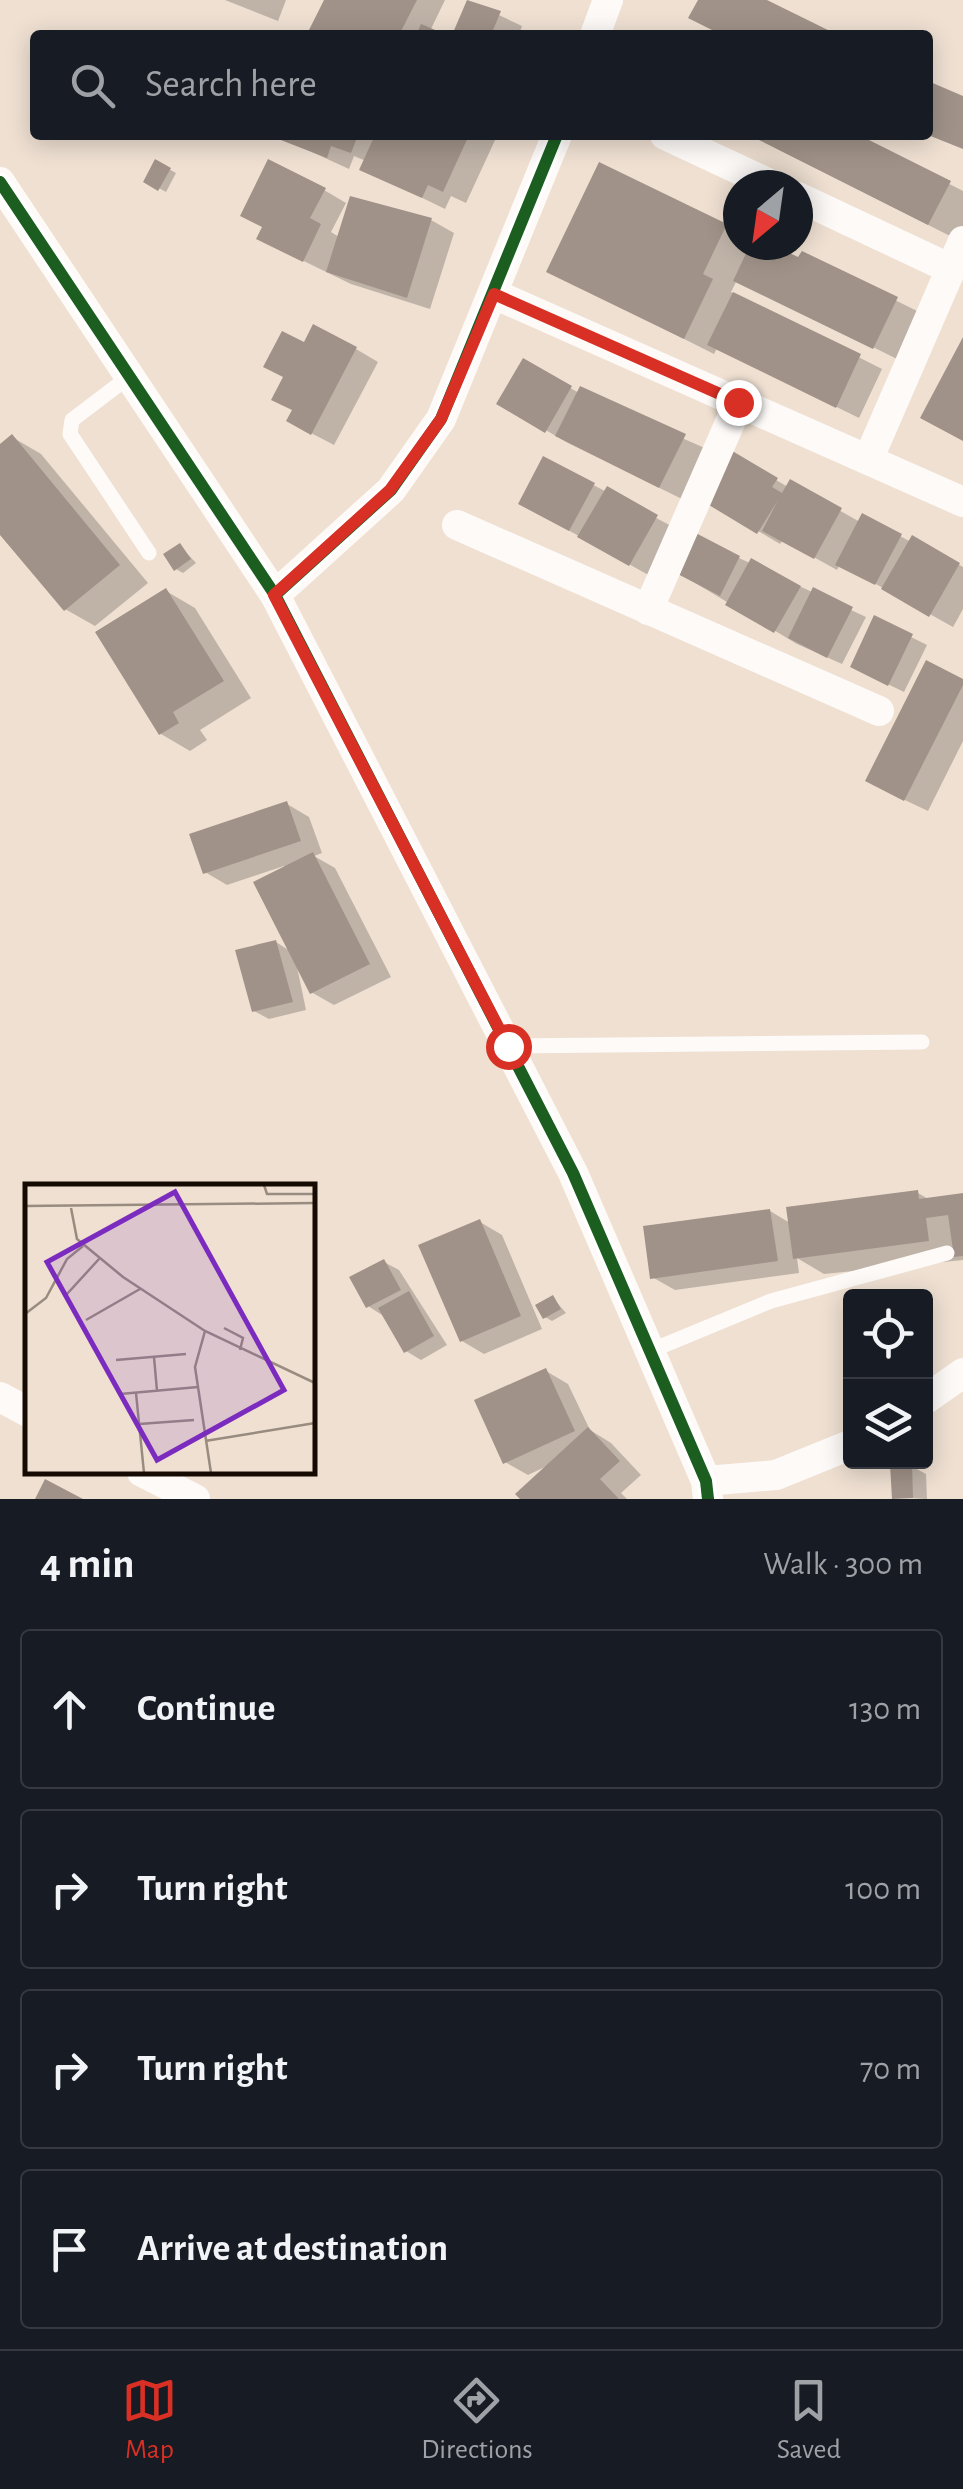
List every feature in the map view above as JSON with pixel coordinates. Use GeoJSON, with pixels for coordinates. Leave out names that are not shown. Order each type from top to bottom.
{"type":"FeatureCollection","features":[{"type":"Feature","properties":{"kind":"street"},"geometry":{"type":"LineString","coordinates":[[597,30],[608,0]]}},
{"type":"Feature","properties":{"kind":"street"},"geometry":{"type":"LineString","coordinates":[[274,595],[390,490],[441,419],[555,140]]}},
{"type":"Feature","properties":{"kind":"street"},"geometry":{"type":"LineString","coordinates":[[676,140],[740,170]]}},
{"type":"Feature","properties":{"kind":"street"},"geometry":{"type":"LineString","coordinates":[[0,182],[274,595],[574,1173],[707,1490],[776,1475],[843,1449]]}},
{"type":"Feature","properties":{"kind":"street"},"geometry":{"type":"LineString","coordinates":[[813,202],[957,255],[868,460]]}},
{"type":"Feature","properties":{"kind":"street"},"geometry":{"type":"LineString","coordinates":[[494,294],[963,502]]}},
{"type":"Feature","properties":{"kind":"street"},"geometry":{"type":"LineString","coordinates":[[648,610],[738,402]]}},
{"type":"Feature","properties":{"kind":"street"},"geometry":{"type":"LineString","coordinates":[[457,525],[879,711]]}},
{"type":"Feature","properties":{"kind":"street"},"geometry":{"type":"LineString","coordinates":[[933,1393],[963,1373]]}},
{"type":"Feature","properties":{"kind":"street"},"geometry":{"type":"LineString","coordinates":[[0,1397],[25,1410]]}},
{"type":"Feature","properties":{"kind":"street"},"geometry":{"type":"LineString","coordinates":[[146,1474],[195,1499]]}},
{"type":"Feature","properties":{"kind":"lane"},"geometry":{"type":"LineString","coordinates":[[130,376],[72,420],[70,434],[149,552]]}},
{"type":"Feature","properties":{"kind":"lane"},"geometry":{"type":"LineString","coordinates":[[508,1046],[922,1042]]}},
{"type":"Feature","properties":{"kind":"lane"},"geometry":{"type":"LineString","coordinates":[[650,1351],[771,1300],[947,1253]]}},
{"type":"Feature","properties":{"kind":"building"},"geometry":{"type":"Polygon","coordinates":[[[324,0],[417,0],[402,30],[309,30],[324,0]]]}},
{"type":"Feature","properties":{"kind":"building"},"geometry":{"type":"Polygon","coordinates":[[[467,0],[501,11],[493,30],[454,30],[467,0]]]}},
{"type":"Feature","properties":{"kind":"building"},"geometry":{"type":"Polygon","coordinates":[[[698,0],[767,0],[828,30],[712,30],[688,18],[698,0]]]}},
{"type":"Feature","properties":{"kind":"building"},"geometry":{"type":"Polygon","coordinates":[[[933,83],[963,96],[963,149],[933,137],[933,83]]]}},
{"type":"Feature","properties":{"kind":"building"},"geometry":{"type":"Polygon","coordinates":[[[281,140],[356,140],[351,153],[331,146],[327,158],[281,140]]]}},
{"type":"Feature","properties":{"kind":"building"},"geometry":{"type":"Polygon","coordinates":[[[373,140],[467,140],[443,192],[428,185],[422,198],[359,170],[373,140]]]}},
{"type":"Feature","properties":{"kind":"building"},"geometry":{"type":"Polygon","coordinates":[[[759,140],[869,140],[951,181],[928,225],[759,140]]]}},
{"type":"Feature","properties":{"kind":"building"},"geometry":{"type":"Polygon","coordinates":[[[155,159],[171,168],[158,191],[143,182],[155,159]]]}},
{"type":"Feature","properties":{"kind":"building"},"geometry":{"type":"Polygon","coordinates":[[[268,159],[326,188],[310,218],[321,224],[303,262],[256,239],[262,227],[240,216],[268,159]]]}},
{"type":"Feature","properties":{"kind":"building"},"geometry":{"type":"Polygon","coordinates":[[[599,162],[723,222],[723,232],[703,274],[713,279],[684,339],[546,272],[599,162]]]}},
{"type":"Feature","properties":{"kind":"building"},"geometry":{"type":"Polygon","coordinates":[[[350,196],[432,218],[407,298],[326,272],[350,196]]]}},
{"type":"Feature","properties":{"kind":"building"},"geometry":{"type":"Polygon","coordinates":[[[813,256],[898,297],[873,349],[733,281],[743,260],[813,260],[813,256]]]}},
{"type":"Feature","properties":{"kind":"building"},"geometry":{"type":"Polygon","coordinates":[[[733,292],[861,354],[836,408],[707,345],[733,292]]]}},
{"type":"Feature","properties":{"kind":"building"},"geometry":{"type":"Polygon","coordinates":[[[313,324],[357,347],[311,435],[286,421],[292,410],[271,400],[283,377],[263,367],[282,331],[304,342],[313,324]]]}},
{"type":"Feature","properties":{"kind":"building"},"geometry":{"type":"Polygon","coordinates":[[[963,337],[963,441],[920,418],[963,337]]]}},
{"type":"Feature","properties":{"kind":"building"},"geometry":{"type":"Polygon","coordinates":[[[523,358],[572,386],[545,433],[496,404],[523,358]]]}},
{"type":"Feature","properties":{"kind":"building"},"geometry":{"type":"Polygon","coordinates":[[[580,386],[686,434],[659,488],[555,436],[580,386]]]}},
{"type":"Feature","properties":{"kind":"building"},"geometry":{"type":"Polygon","coordinates":[[[12,434],[120,565],[64,611],[0,535],[0,444],[12,434]]]}},
{"type":"Feature","properties":{"kind":"building"},"geometry":{"type":"Polygon","coordinates":[[[729,449],[778,478],[772,487],[782,493],[790,479],[842,508],[814,559],[762,531],[778,500],[757,534],[699,499],[729,449]]]}},
{"type":"Feature","properties":{"kind":"building"},"geometry":{"type":"Polygon","coordinates":[[[543,456],[595,483],[569,531],[518,504],[543,456]]]}},
{"type":"Feature","properties":{"kind":"building"},"geometry":{"type":"Polygon","coordinates":[[[607,486],[658,515],[629,566],[577,537],[607,486]]]}},
{"type":"Feature","properties":{"kind":"building"},"geometry":{"type":"Polygon","coordinates":[[[862,513],[902,534],[875,585],[835,565],[862,513]]]}},
{"type":"Feature","properties":{"kind":"building"},"geometry":{"type":"Polygon","coordinates":[[[690,530],[740,556],[720,596],[670,570],[690,530]]]}},
{"type":"Feature","properties":{"kind":"building"},"geometry":{"type":"Polygon","coordinates":[[[912,535],[960,563],[929,617],[881,589],[912,535]]]}},
{"type":"Feature","properties":{"kind":"building"},"geometry":{"type":"Polygon","coordinates":[[[180,543],[191,559],[174,571],[163,554],[180,543]]]}},
{"type":"Feature","properties":{"kind":"building"},"geometry":{"type":"Polygon","coordinates":[[[751,558],[801,586],[774,633],[725,605],[751,558]]]}},
{"type":"Feature","properties":{"kind":"building"},"geometry":{"type":"Polygon","coordinates":[[[813,587],[853,607],[827,658],[788,638],[813,587]]]}},
{"type":"Feature","properties":{"kind":"building"},"geometry":{"type":"Polygon","coordinates":[[[166,588],[224,681],[173,712],[179,723],[159,735],[95,632],[166,588]]]}},
{"type":"Feature","properties":{"kind":"building"},"geometry":{"type":"Polygon","coordinates":[[[874,615],[913,634],[888,686],[850,667],[874,615]]]}},
{"type":"Feature","properties":{"kind":"building"},"geometry":{"type":"Polygon","coordinates":[[[926,660],[963,679],[963,685],[904,801],[865,781],[926,660]]]}},
{"type":"Feature","properties":{"kind":"building"},"geometry":{"type":"Polygon","coordinates":[[[287,801],[301,841],[203,874],[189,834],[287,801]]]}},
{"type":"Feature","properties":{"kind":"building"},"geometry":{"type":"Polygon","coordinates":[[[313,852],[370,964],[310,994],[253,882],[313,852]]]}},
{"type":"Feature","properties":{"kind":"building"},"geometry":{"type":"Polygon","coordinates":[[[276,940],[293,1002],[252,1012],[235,950],[276,940]]]}},
{"type":"Feature","properties":{"kind":"building"},"geometry":{"type":"Polygon","coordinates":[[[918,1190],[919,1199],[963,1193],[963,1256],[954,1257],[948,1215],[926,1218],[929,1241],[793,1259],[786,1207],[918,1190]]]}},
{"type":"Feature","properties":{"kind":"building"},"geometry":{"type":"Polygon","coordinates":[[[770,1209],[778,1261],[650,1279],[643,1226],[770,1209]]]}},
{"type":"Feature","properties":{"kind":"building"},"geometry":{"type":"Polygon","coordinates":[[[480,1219],[521,1316],[460,1342],[418,1245],[480,1219]]]}},
{"type":"Feature","properties":{"kind":"building"},"geometry":{"type":"Polygon","coordinates":[[[384,1259],[401,1290],[366,1308],[349,1277],[384,1259]]]}},
{"type":"Feature","properties":{"kind":"building"},"geometry":{"type":"Polygon","coordinates":[[[409,1291],[434,1336],[404,1353],[378,1308],[409,1291]]]}},
{"type":"Feature","properties":{"kind":"building"},"geometry":{"type":"Polygon","coordinates":[[[553,1295],[561,1309],[543,1319],[535,1305],[553,1295]]]}},
{"type":"Feature","properties":{"kind":"building"},"geometry":{"type":"Polygon","coordinates":[[[546,1368],[575,1431],[503,1464],[474,1400],[546,1368]]]}},
{"type":"Feature","properties":{"kind":"building"},"geometry":{"type":"Polygon","coordinates":[[[588,1427],[620,1461],[600,1479],[619,1499],[520,1499],[515,1494],[588,1427]]]}},
{"type":"Feature","properties":{"kind":"building"},"geometry":{"type":"Polygon","coordinates":[[[890,1469],[912,1469],[913,1498],[892,1499],[890,1469]]]}},
{"type":"Feature","properties":{"kind":"building"},"geometry":{"type":"Polygon","coordinates":[[[45,1479],[83,1499],[35,1499],[45,1479]]]}},
{"type":"Feature","properties":{"kind":"cycle path"},"geometry":{"type":"LineString","coordinates":[[275,595],[391,490],[441,419],[555,140]]}},
{"type":"Feature","properties":{"kind":"cycle path"},"geometry":{"type":"LineString","coordinates":[[0,182],[275,595],[573,1173],[706,1481],[708,1499]]}},
{"type":"Feature","properties":{"kind":"route"},"geometry":{"type":"LineString","coordinates":[[508,1046],[274,595],[390,490],[441,419],[494,294],[738,402]]}}]}
